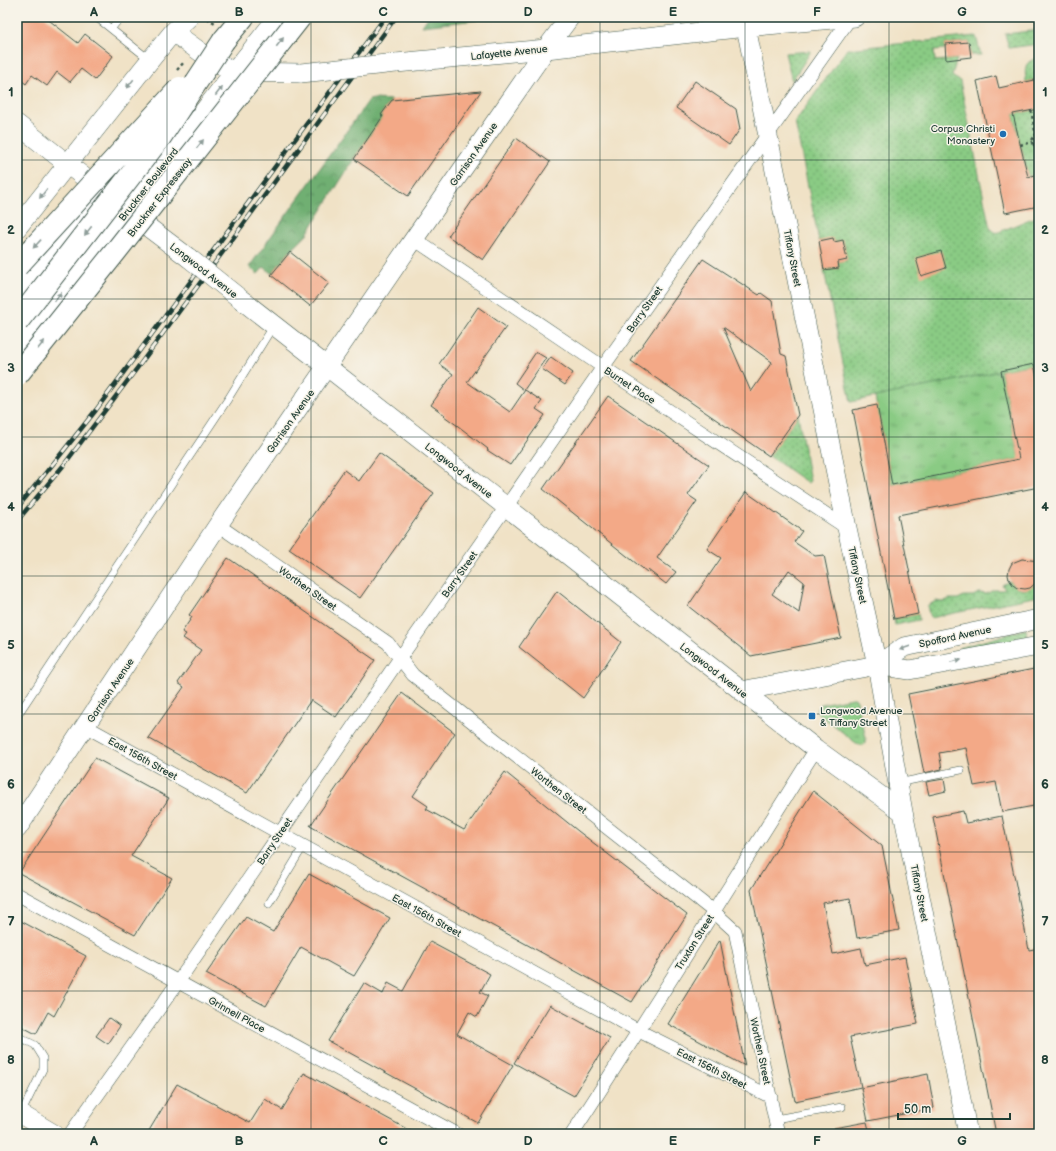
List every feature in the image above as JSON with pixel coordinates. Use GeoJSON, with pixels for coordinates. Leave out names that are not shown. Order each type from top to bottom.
{"type":"FeatureCollection","features":[{"type":"Feature","properties":{"kind":"highway"},"geometry":{"type":"LineString","coordinates":[[17,266],[224,40],[242,17]]}},
{"type":"Feature","properties":{"kind":"highway","name":"Bruckner Expressway"},"geometry":{"type":"LineString","coordinates":[[17,375],[300,17]]}},
{"type":"Feature","properties":{"kind":"highway"},"geometry":{"type":"LineString","coordinates":[[17,322],[161,136],[224,40]]}},
{"type":"Feature","properties":{"kind":"main road"},"geometry":{"type":"LineString","coordinates":[[17,228],[176,25],[189,17]]}},
{"type":"Feature","properties":{"kind":"main road"},"geometry":{"type":"LineString","coordinates":[[17,291],[45,255],[103,191],[236,17]]}},
{"type":"Feature","properties":{"kind":"main road","name":"Bruckner Boulevard"},"geometry":{"type":"LineString","coordinates":[[17,350],[278,17]]}},
{"type":"Feature","properties":{"kind":"main road","name":"Garrison Avenue"},"geometry":{"type":"LineString","coordinates":[[17,829],[218,525],[414,239],[546,49],[570,17]]}},
{"type":"Feature","properties":{"kind":"main road","name":"Lafayette Avenue"},"geometry":{"type":"LineString","coordinates":[[176,25],[206,56],[234,72],[301,73],[546,49],[745,22],[856,17]]}},
{"type":"Feature","properties":{"kind":"main road","name":"Tiffany Street"},"geometry":{"type":"LineString","coordinates":[[745,22],[847,528],[877,665],[903,812],[968,1134]]}},
{"type":"Feature","properties":{"kind":"main road","name":"Longwood Avenue"},"geometry":{"type":"LineString","coordinates":[[17,124],[741,691],[816,749],[903,812]]}},
{"type":"Feature","properties":{"kind":"main road","name":"Spofford Avenue"},"geometry":{"type":"LineString","coordinates":[[877,665],[904,647],[1039,619]]}},
{"type":"Feature","properties":{"kind":"main road","name":"Spofford Avenue"},"geometry":{"type":"LineString","coordinates":[[741,691],[877,665],[909,670],[1039,646]]}},
{"type":"Feature","properties":{"kind":"main road"},"geometry":{"type":"LineString","coordinates":[[19,1114],[54,1134]]}},
{"type":"Feature","properties":{"kind":"street","name":"Barry Street"},"geometry":{"type":"LineString","coordinates":[[70,1134],[178,982],[279,833],[603,367],[851,18]]}},
{"type":"Feature","properties":{"kind":"street","name":"Burnet Place"},"geometry":{"type":"LineString","coordinates":[[414,239],[603,367],[847,528]]}},
{"type":"Feature","properties":{"kind":"street","name":"Worthen Street"},"geometry":{"type":"LineString","coordinates":[[218,525],[388,643],[413,676],[713,911],[735,931],[778,1134]]}},
{"type":"Feature","properties":{"kind":"street","name":"East 156th Street"},"geometry":{"type":"LineString","coordinates":[[85,726],[639,1031],[771,1097]]}},
{"type":"Feature","properties":{"kind":"street","name":"Truxton Street"},"geometry":{"type":"LineString","coordinates":[[572,1134],[639,1031],[816,749]]}},
{"type":"Feature","properties":{"kind":"street","name":"Grinnell Place"},"geometry":{"type":"LineString","coordinates":[[17,894],[457,1134]]}},
{"type":"Feature","properties":{"kind":"lane"},"geometry":{"type":"LineString","coordinates":[[96,17],[150,60]]}},
{"type":"Feature","properties":{"kind":"lane"},"geometry":{"type":"LineString","coordinates":[[111,29],[120,17]]}},
{"type":"Feature","properties":{"kind":"lane"},"geometry":{"type":"LineString","coordinates":[[17,716],[228,399],[274,325]]}},
{"type":"Feature","properties":{"kind":"lane"},"geometry":{"type":"LineString","coordinates":[[898,783],[961,770]]}},
{"type":"Feature","properties":{"kind":"lane"},"geometry":{"type":"LineString","coordinates":[[269,903],[303,847]]}},
{"type":"Feature","properties":{"kind":"lane"},"geometry":{"type":"LineString","coordinates":[[17,1036],[35,1045],[42,1058],[42,1069],[19,1114]]}},
{"type":"Feature","properties":{"kind":"lane"},"geometry":{"type":"LineString","coordinates":[[775,1119],[842,1107]]}},
{"type":"Feature","properties":{"kind":"path"},"geometry":{"type":"LineString","coordinates":[[1031,110],[1038,136],[1033,138],[1033,142]]}},
{"type":"Feature","properties":{"kind":"path"},"geometry":{"type":"LineString","coordinates":[[1020,145],[1033,142]]}},
{"type":"Feature","properties":{"kind":"path"},"geometry":{"type":"LineString","coordinates":[[1033,142],[1034,145],[1039,146]]}},
{"type":"Feature","properties":{"kind":"green space"},"geometry":{"type":"Polygon","coordinates":[[[428,17],[478,17],[477,20],[422,26],[428,17]]]}},
{"type":"Feature","properties":{"kind":"green space"},"geometry":{"type":"Polygon","coordinates":[[[1039,30],[1039,44],[1009,48],[1005,34],[1039,30]]]}},
{"type":"Feature","properties":{"kind":"green space"},"geometry":{"type":"Polygon","coordinates":[[[976,36],[981,55],[971,55],[969,42],[945,44],[945,49],[934,50],[935,61],[957,59],[952,75],[960,81],[991,229],[999,232],[1030,219],[1039,217],[1039,388],[1034,364],[851,402],[824,270],[838,268],[838,262],[847,260],[843,241],[834,242],[833,239],[819,241],[795,122],[847,49],[976,36]]]}},
{"type":"Feature","properties":{"kind":"green space"},"geometry":{"type":"Polygon","coordinates":[[[811,51],[792,81],[785,53],[811,51]]]}},
{"type":"Feature","properties":{"kind":"green space"},"geometry":{"type":"Polygon","coordinates":[[[1039,58],[1039,79],[1026,82],[1026,66],[1030,61],[1039,58]]]}},
{"type":"Feature","properties":{"kind":"green space"},"geometry":{"type":"Polygon","coordinates":[[[369,100],[392,100],[381,115],[383,117],[354,159],[305,237],[290,252],[272,274],[264,267],[258,274],[249,267],[369,100]]]}},
{"type":"Feature","properties":{"kind":"green space"},"geometry":{"type":"Polygon","coordinates":[[[1039,109],[1039,136],[1035,136],[1032,140],[1034,145],[1039,146],[1039,174],[1028,177],[1013,114],[1039,109]]]}},
{"type":"Feature","properties":{"kind":"green space"},"geometry":{"type":"Polygon","coordinates":[[[1001,371],[1019,459],[892,485],[875,397],[1001,371]]]}},
{"type":"Feature","properties":{"kind":"green space"},"geometry":{"type":"Polygon","coordinates":[[[798,415],[810,481],[808,483],[769,456],[798,415]]]}},
{"type":"Feature","properties":{"kind":"green space"},"geometry":{"type":"Polygon","coordinates":[[[1039,578],[1039,596],[930,618],[927,606],[936,601],[943,602],[949,599],[958,599],[964,596],[973,596],[979,593],[987,594],[993,590],[1003,590],[1005,589],[1002,585],[1010,581],[1017,588],[1025,589],[1032,586],[1039,578]]]}},
{"type":"Feature","properties":{"kind":"green space"},"geometry":{"type":"Polygon","coordinates":[[[918,614],[919,620],[895,625],[894,619],[918,614]]]}},
{"type":"Feature","properties":{"kind":"green space"},"geometry":{"type":"Polygon","coordinates":[[[1026,629],[1028,639],[960,652],[959,648],[1026,629]]]}},
{"type":"Feature","properties":{"kind":"green space"},"geometry":{"type":"Polygon","coordinates":[[[855,698],[857,701],[866,738],[863,745],[856,743],[817,712],[817,708],[821,704],[855,698]]]}},
{"type":"Feature","properties":{"kind":"building"},"geometry":{"type":"Polygon","coordinates":[[[17,17],[45,17],[78,43],[85,34],[113,56],[95,80],[81,69],[70,82],[57,72],[47,86],[32,75],[26,84],[17,77],[17,17]]]}},
{"type":"Feature","properties":{"kind":"building"},"geometry":{"type":"Polygon","coordinates":[[[969,42],[971,57],[946,60],[945,44],[969,42]]]}},
{"type":"Feature","properties":{"kind":"building","name":"Corpus Christi Monastery"},"geometry":{"type":"Polygon","coordinates":[[[996,76],[999,88],[1039,79],[1039,109],[1013,114],[1028,177],[1039,174],[1039,206],[1005,213],[977,81],[996,76]]]}},
{"type":"Feature","properties":{"kind":"building"},"geometry":{"type":"Polygon","coordinates":[[[695,81],[736,109],[740,129],[729,145],[676,108],[695,81]]]}},
{"type":"Feature","properties":{"kind":"building"},"geometry":{"type":"Polygon","coordinates":[[[481,91],[408,196],[354,159],[392,100],[481,91]]]}},
{"type":"Feature","properties":{"kind":"building"},"geometry":{"type":"Polygon","coordinates":[[[516,138],[550,162],[483,260],[448,236],[516,138]]]}},
{"type":"Feature","properties":{"kind":"building"},"geometry":{"type":"Polygon","coordinates":[[[833,238],[834,242],[843,240],[847,260],[838,262],[839,268],[824,270],[819,241],[833,238]]]}},
{"type":"Feature","properties":{"kind":"building"},"geometry":{"type":"Polygon","coordinates":[[[941,251],[946,268],[921,276],[916,258],[941,251]]]}},
{"type":"Feature","properties":{"kind":"building"},"geometry":{"type":"Polygon","coordinates":[[[290,252],[329,283],[310,306],[271,275],[290,252]]]}},
{"type":"Feature","properties":{"kind":"building"},"geometry":{"type":"Polygon","coordinates":[[[703,259],[759,295],[761,293],[772,301],[781,354],[786,356],[798,415],[769,456],[631,361],[703,259]],[[723,327],[751,392],[772,362],[723,327]]]}},
{"type":"Feature","properties":{"kind":"building"},"geometry":{"type":"Polygon","coordinates":[[[478,307],[506,327],[467,382],[510,412],[525,390],[542,401],[536,409],[545,415],[510,465],[487,450],[488,449],[431,405],[453,374],[439,364],[478,307]]]}},
{"type":"Feature","properties":{"kind":"building"},"geometry":{"type":"Polygon","coordinates":[[[536,352],[546,358],[524,390],[515,383],[536,352]]]}},
{"type":"Feature","properties":{"kind":"building"},"geometry":{"type":"Polygon","coordinates":[[[551,357],[573,373],[565,385],[542,369],[551,357]]]}},
{"type":"Feature","properties":{"kind":"building"},"geometry":{"type":"Polygon","coordinates":[[[1034,364],[1039,388],[1039,487],[898,515],[918,614],[894,619],[853,410],[877,405],[892,485],[1019,459],[1001,371],[1034,364]]]}},
{"type":"Feature","properties":{"kind":"building"},"geometry":{"type":"Polygon","coordinates":[[[608,396],[709,465],[688,495],[697,501],[657,558],[676,572],[666,584],[648,570],[647,572],[543,489],[608,396]]]}},
{"type":"Feature","properties":{"kind":"building"},"geometry":{"type":"Polygon","coordinates":[[[379,453],[434,493],[360,598],[289,549],[344,470],[359,481],[379,453]]]}},
{"type":"Feature","properties":{"kind":"building"},"geometry":{"type":"Polygon","coordinates":[[[746,492],[802,531],[794,542],[815,556],[824,555],[841,638],[751,656],[688,606],[721,558],[707,549],[746,492]],[[789,570],[772,594],[799,613],[804,582],[789,570]]]}},
{"type":"Feature","properties":{"kind":"building"},"geometry":{"type":"Polygon","coordinates":[[[228,558],[375,660],[336,717],[311,700],[247,793],[148,738],[184,687],[178,683],[201,650],[183,638],[186,634],[182,632],[192,617],[189,615],[228,558]]]}},
{"type":"Feature","properties":{"kind":"building"},"geometry":{"type":"Polygon","coordinates":[[[1022,559],[1039,561],[1039,580],[1030,588],[1025,589],[1017,588],[1013,585],[1008,575],[1012,563],[1022,559]]]}},
{"type":"Feature","properties":{"kind":"building"},"geometry":{"type":"Polygon","coordinates":[[[557,591],[621,642],[583,698],[519,647],[557,591]]]}},
{"type":"Feature","properties":{"kind":"building"},"geometry":{"type":"Polygon","coordinates":[[[1039,668],[1039,805],[1002,812],[996,782],[974,786],[966,748],[939,753],[942,769],[924,773],[908,694],[1039,668]]]}},
{"type":"Feature","properties":{"kind":"building"},"geometry":{"type":"Polygon","coordinates":[[[402,693],[455,733],[413,796],[428,806],[426,809],[464,830],[505,772],[578,831],[687,915],[632,1002],[310,826],[402,693]]]}},
{"type":"Feature","properties":{"kind":"building"},"geometry":{"type":"Polygon","coordinates":[[[95,758],[169,798],[131,856],[172,878],[135,935],[19,873],[95,758]]]}},
{"type":"Feature","properties":{"kind":"building"},"geometry":{"type":"Polygon","coordinates":[[[944,779],[946,791],[929,795],[926,782],[944,779]]]}},
{"type":"Feature","properties":{"kind":"building"},"geometry":{"type":"Polygon","coordinates":[[[813,791],[882,846],[899,930],[857,938],[850,898],[823,903],[833,954],[861,948],[865,965],[905,957],[918,1024],[850,1037],[861,1087],[795,1101],[751,890],[813,791]]]}},
{"type":"Feature","properties":{"kind":"building"},"geometry":{"type":"Polygon","coordinates":[[[963,811],[966,823],[1002,816],[1029,950],[1039,948],[1039,1134],[996,1134],[933,817],[963,811]]]}},
{"type":"Feature","properties":{"kind":"building"},"geometry":{"type":"Polygon","coordinates":[[[309,874],[390,918],[354,976],[301,947],[266,1006],[206,974],[246,917],[273,932],[309,874]]]}},
{"type":"Feature","properties":{"kind":"building"},"geometry":{"type":"Polygon","coordinates":[[[17,919],[86,956],[54,1016],[48,1012],[36,1034],[17,1024],[17,919]]]}},
{"type":"Feature","properties":{"kind":"building"},"geometry":{"type":"Polygon","coordinates":[[[720,940],[745,1066],[668,1024],[720,940]]]}},
{"type":"Feature","properties":{"kind":"building"},"geometry":{"type":"Polygon","coordinates":[[[430,942],[490,974],[480,992],[488,996],[477,1017],[469,1012],[457,1034],[513,1065],[478,1123],[328,1041],[364,983],[383,994],[388,983],[403,991],[430,942]]]}},
{"type":"Feature","properties":{"kind":"building"},"geometry":{"type":"Polygon","coordinates":[[[550,1005],[610,1038],[574,1096],[514,1063],[550,1005]]]}},
{"type":"Feature","properties":{"kind":"building"},"geometry":{"type":"Polygon","coordinates":[[[109,1018],[120,1026],[108,1044],[96,1036],[109,1018]]]}},
{"type":"Feature","properties":{"kind":"building"},"geometry":{"type":"Polygon","coordinates":[[[304,1073],[416,1134],[147,1134],[177,1084],[250,1123],[265,1099],[282,1110],[304,1073]]]}},
{"type":"Feature","properties":{"kind":"building"},"geometry":{"type":"Polygon","coordinates":[[[928,1074],[934,1108],[868,1121],[861,1088],[928,1074]]]}},
{"type":"Feature","properties":{"kind":"building"},"geometry":{"type":"Polygon","coordinates":[[[867,1122],[870,1134],[835,1134],[834,1128],[867,1122]]]}},
{"type":"Feature","properties":{"kind":"railway"},"geometry":{"type":"LineString","coordinates":[[17,508],[96,410],[385,17]]}},
{"type":"Feature","properties":{"kind":"railway"},"geometry":{"type":"LineString","coordinates":[[17,521],[63,466],[141,363],[396,17]]}},
{"type":"Feature","properties":{"kind":"place","name":"Corpus Christi Monastery"},"geometry":{"type":"Point","coordinates":[1003,134]}},
{"type":"Feature","properties":{"kind":"place","name":"Longwood Avenue & Tiffany Street"},"geometry":{"type":"Point","coordinates":[812,716]}}]}
